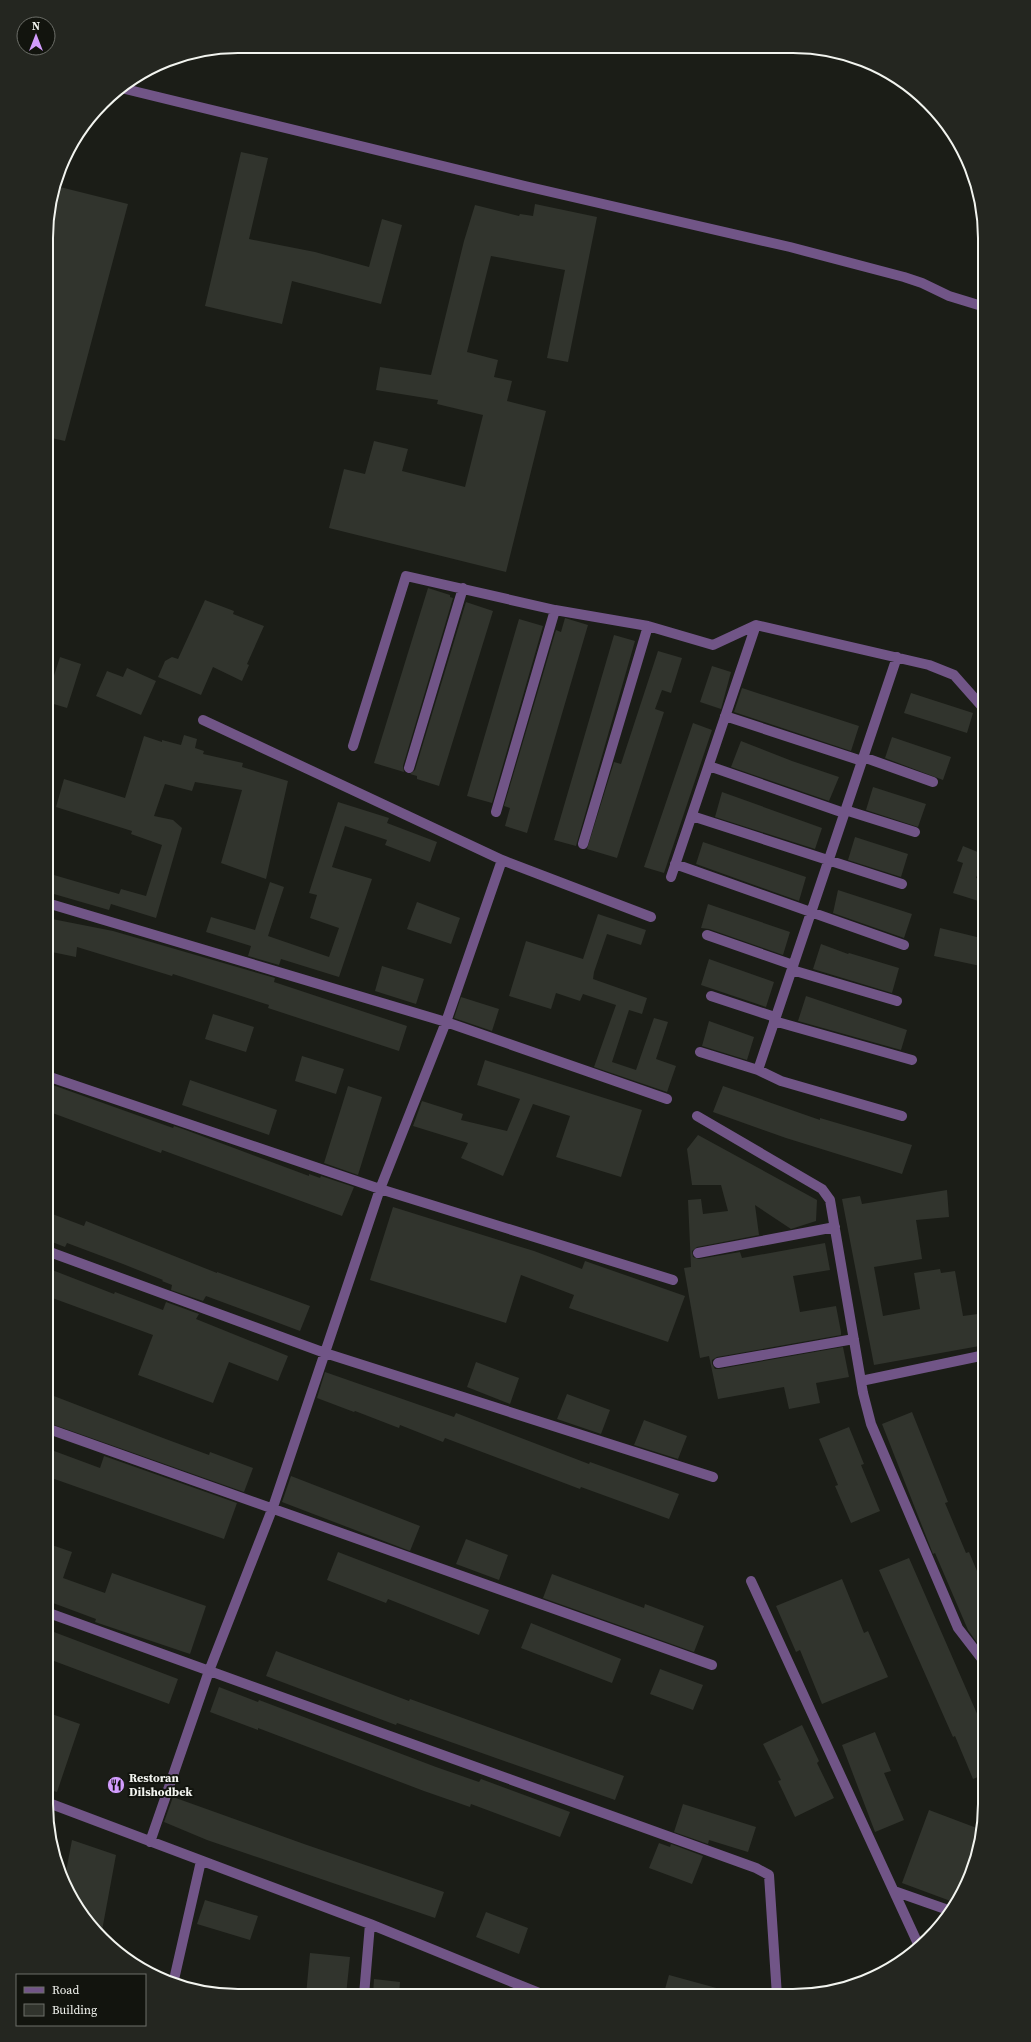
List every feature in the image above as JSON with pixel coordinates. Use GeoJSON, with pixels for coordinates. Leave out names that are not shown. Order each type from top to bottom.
{"type":"FeatureCollection","features":[{"type":"Feature","properties":{"kind":"street"},"geometry":{"type":"LineString","coordinates":[[127,90],[525,186],[804,250],[904,277],[922,283],[949,296],[978,306]]}},
{"type":"Feature","properties":{"kind":"street"},"geometry":{"type":"LineString","coordinates":[[353,746],[406,576],[555,610],[648,626],[713,644],[756,625],[929,665],[954,675],[978,702]]}},
{"type":"Feature","properties":{"kind":"street"},"geometry":{"type":"LineString","coordinates":[[409,768],[463,588]]}},
{"type":"Feature","properties":{"kind":"street"},"geometry":{"type":"LineString","coordinates":[[496,812],[555,610]]}},
{"type":"Feature","properties":{"kind":"street"},"geometry":{"type":"LineString","coordinates":[[671,878],[756,625]]}},
{"type":"Feature","properties":{"kind":"street"},"geometry":{"type":"LineString","coordinates":[[583,844],[648,626]]}},
{"type":"Feature","properties":{"kind":"street"},"geometry":{"type":"LineString","coordinates":[[758,1070],[896,657]]}},
{"type":"Feature","properties":{"kind":"street"},"geometry":{"type":"LineString","coordinates":[[725,716],[933,782]]}},
{"type":"Feature","properties":{"kind":"street"},"geometry":{"type":"LineString","coordinates":[[203,720],[502,860],[652,917]]}},
{"type":"Feature","properties":{"kind":"street"},"geometry":{"type":"LineString","coordinates":[[709,766],[844,812],[915,832]]}},
{"type":"Feature","properties":{"kind":"street"},"geometry":{"type":"LineString","coordinates":[[692,816],[828,862],[902,884]]}},
{"type":"Feature","properties":{"kind":"street"},"geometry":{"type":"LineString","coordinates":[[150,1842],[209,1671],[273,1507],[380,1189],[446,1022],[502,860]]}},
{"type":"Feature","properties":{"kind":"street"},"geometry":{"type":"LineString","coordinates":[[675,864],[904,945]]}},
{"type":"Feature","properties":{"kind":"street"},"geometry":{"type":"LineString","coordinates":[[53,905],[446,1022],[667,1099]]}},
{"type":"Feature","properties":{"kind":"street"},"geometry":{"type":"LineString","coordinates":[[707,935],[792,967],[897,1002]]}},
{"type":"Feature","properties":{"kind":"street"},"geometry":{"type":"LineString","coordinates":[[711,996],[775,1019],[912,1060]]}},
{"type":"Feature","properties":{"kind":"street"},"geometry":{"type":"LineString","coordinates":[[700,1052],[758,1070],[782,1081],[902,1116]]}},
{"type":"Feature","properties":{"kind":"street"},"geometry":{"type":"LineString","coordinates":[[53,1078],[380,1189],[673,1280]]}},
{"type":"Feature","properties":{"kind":"street"},"geometry":{"type":"LineString","coordinates":[[697,1116],[822,1189],[830,1200],[861,1381],[871,1424],[958,1628],[978,1654]]}},
{"type":"Feature","properties":{"kind":"street"},"geometry":{"type":"LineString","coordinates":[[698,1253],[835,1227]]}},
{"type":"Feature","properties":{"kind":"street"},"geometry":{"type":"LineString","coordinates":[[53,1253],[325,1353],[713,1477]]}},
{"type":"Feature","properties":{"kind":"street"},"geometry":{"type":"LineString","coordinates":[[718,1363],[854,1340]]}},
{"type":"Feature","properties":{"kind":"street"},"geometry":{"type":"LineString","coordinates":[[861,1381],[978,1356]]}},
{"type":"Feature","properties":{"kind":"street"},"geometry":{"type":"LineString","coordinates":[[53,1430],[273,1507],[712,1665]]}},
{"type":"Feature","properties":{"kind":"street"},"geometry":{"type":"LineString","coordinates":[[751,1581],[917,1941]]}},
{"type":"Feature","properties":{"kind":"street"},"geometry":{"type":"LineString","coordinates":[[53,1615],[749,1865],[769,1875],[777,1989]]}},
{"type":"Feature","properties":{"kind":"street"},"geometry":{"type":"LineString","coordinates":[[53,1805],[370,1924],[527,1989]]}},
{"type":"Feature","properties":{"kind":"street"},"geometry":{"type":"LineString","coordinates":[[174,1977],[201,1861]]}},
{"type":"Feature","properties":{"kind":"street"},"geometry":{"type":"LineString","coordinates":[[894,1892],[945,1909]]}},
{"type":"Feature","properties":{"kind":"street"},"geometry":{"type":"LineString","coordinates":[[365,1989],[370,1924]]}},
{"type":"Feature","properties":{"kind":"building"},"geometry":{"type":"Polygon","coordinates":[[[241,152],[268,158],[249,239],[315,252],[369,267],[382,219],[402,225],[381,304],[292,281],[282,324],[205,306],[241,152]]]}},
{"type":"Feature","properties":{"kind":"building"},"geometry":{"type":"Polygon","coordinates":[[[60,187],[128,204],[65,441],[53,438],[53,226],[60,187]]]}},
{"type":"Feature","properties":{"kind":"building"},"geometry":{"type":"Polygon","coordinates":[[[535,204],[597,217],[568,362],[547,358],[565,270],[491,256],[467,352],[498,360],[494,377],[512,381],[507,401],[546,411],[506,572],[329,528],[344,469],[365,474],[374,441],[408,449],[402,471],[465,487],[483,415],[437,404],[438,400],[376,390],[380,367],[431,375],[464,241],[475,205],[519,216],[520,214],[533,216],[535,204]]]}},
{"type":"Feature","properties":{"kind":"building"},"geometry":{"type":"Polygon","coordinates":[[[428,588],[450,595],[450,597],[453,598],[403,766],[404,772],[374,763],[428,588]]]}},
{"type":"Feature","properties":{"kind":"building"},"geometry":{"type":"Polygon","coordinates":[[[205,600],[234,611],[233,614],[264,626],[247,664],[249,665],[242,681],[213,667],[201,695],[158,677],[165,661],[172,657],[178,659],[205,600]]]}},
{"type":"Feature","properties":{"kind":"building"},"geometry":{"type":"Polygon","coordinates":[[[466,602],[493,611],[439,786],[417,779],[417,776],[410,774],[415,770],[466,602]]]}},
{"type":"Feature","properties":{"kind":"building"},"geometry":{"type":"Polygon","coordinates":[[[565,618],[588,625],[527,833],[505,826],[510,808],[504,806],[556,630],[561,632],[565,618]]]}},
{"type":"Feature","properties":{"kind":"building"},"geometry":{"type":"Polygon","coordinates":[[[519,619],[543,626],[492,803],[467,796],[519,619]]]}},
{"type":"Feature","properties":{"kind":"building"},"geometry":{"type":"Polygon","coordinates":[[[614,635],[635,641],[576,846],[554,840],[614,635]]]}},
{"type":"Feature","properties":{"kind":"building"},"geometry":{"type":"Polygon","coordinates":[[[658,651],[682,658],[671,693],[662,690],[655,709],[664,712],[617,858],[587,849],[614,762],[621,764],[658,651]]]}},
{"type":"Feature","properties":{"kind":"building"},"geometry":{"type":"Polygon","coordinates":[[[60,657],[81,664],[67,708],[53,704],[53,679],[60,657]]]}},
{"type":"Feature","properties":{"kind":"building"},"geometry":{"type":"Polygon","coordinates":[[[712,666],[731,672],[721,709],[700,702],[712,666]]]}},
{"type":"Feature","properties":{"kind":"building"},"geometry":{"type":"Polygon","coordinates":[[[127,668],[156,681],[141,715],[96,696],[107,671],[123,677],[127,668]]]}},
{"type":"Feature","properties":{"kind":"building"},"geometry":{"type":"Polygon","coordinates":[[[742,688],[859,726],[851,751],[734,712],[742,688]]]}},
{"type":"Feature","properties":{"kind":"building"},"geometry":{"type":"Polygon","coordinates":[[[911,693],[973,713],[967,733],[904,713],[911,693]]]}},
{"type":"Feature","properties":{"kind":"building"},"geometry":{"type":"Polygon","coordinates":[[[693,723],[712,730],[664,873],[644,867],[693,723]]]}},
{"type":"Feature","properties":{"kind":"building"},"geometry":{"type":"Polygon","coordinates":[[[184,735],[197,739],[195,748],[204,751],[203,754],[243,763],[242,767],[288,781],[266,879],[221,863],[242,790],[195,782],[192,791],[165,784],[154,816],[173,820],[182,828],[156,918],[111,904],[109,910],[53,894],[53,875],[119,894],[121,889],[146,896],[162,845],[131,834],[132,831],[56,807],[64,779],[125,798],[144,736],[162,742],[162,740],[181,745],[184,735]]]}},
{"type":"Feature","properties":{"kind":"building"},"geometry":{"type":"Polygon","coordinates":[[[892,737],[951,757],[943,780],[885,758],[892,737]]]}},
{"type":"Feature","properties":{"kind":"building"},"geometry":{"type":"Polygon","coordinates":[[[741,741],[839,777],[829,801],[731,767],[741,741]]]}},
{"type":"Feature","properties":{"kind":"building"},"geometry":{"type":"Polygon","coordinates":[[[873,787],[926,804],[918,827],[866,810],[873,787]]]}},
{"type":"Feature","properties":{"kind":"building"},"geometry":{"type":"Polygon","coordinates":[[[722,792],[822,828],[815,849],[715,817],[722,792]]]}},
{"type":"Feature","properties":{"kind":"building"},"geometry":{"type":"Polygon","coordinates":[[[338,802],[389,818],[387,823],[437,842],[430,862],[385,845],[387,840],[345,826],[332,867],[372,879],[339,977],[281,959],[279,965],[248,956],[251,946],[206,932],[211,917],[255,930],[270,882],[284,887],[268,936],[329,957],[339,928],[310,918],[317,895],[309,893],[338,802]]]}},
{"type":"Feature","properties":{"kind":"building"},"geometry":{"type":"Polygon","coordinates":[[[855,837],[908,854],[901,877],[848,860],[855,837]]]}},
{"type":"Feature","properties":{"kind":"building"},"geometry":{"type":"Polygon","coordinates":[[[703,842],[806,877],[799,901],[696,864],[703,842]]]}},
{"type":"Feature","properties":{"kind":"building"},"geometry":{"type":"Polygon","coordinates":[[[963,846],[978,852],[978,873],[976,878],[978,878],[978,901],[953,893],[963,863],[957,861],[963,846]]]}},
{"type":"Feature","properties":{"kind":"building"},"geometry":{"type":"Polygon","coordinates":[[[838,890],[912,914],[904,938],[833,913],[838,890]]]}},
{"type":"Feature","properties":{"kind":"building"},"geometry":{"type":"Polygon","coordinates":[[[417,902],[460,918],[451,944],[407,929],[417,902]]]}},
{"type":"Feature","properties":{"kind":"building"},"geometry":{"type":"Polygon","coordinates":[[[708,904],[790,932],[783,955],[709,929],[701,928],[708,904]]]}},
{"type":"Feature","properties":{"kind":"building"},"geometry":{"type":"Polygon","coordinates":[[[598,914],[646,930],[641,945],[607,934],[594,972],[593,979],[647,998],[642,1014],[629,1010],[612,1062],[636,1070],[654,1018],[668,1022],[656,1059],[676,1066],[667,1092],[594,1067],[616,1005],[583,994],[580,1001],[556,993],[551,1009],[509,996],[526,941],[583,959],[598,914]]]}},
{"type":"Feature","properties":{"kind":"building"},"geometry":{"type":"Polygon","coordinates":[[[53,919],[113,931],[275,978],[274,982],[407,1026],[399,1051],[268,1008],[269,1005],[173,974],[172,976],[77,947],[76,957],[53,952],[53,919]]]}},
{"type":"Feature","properties":{"kind":"building"},"geometry":{"type":"Polygon","coordinates":[[[940,928],[978,937],[978,965],[934,956],[940,928]]]}},
{"type":"Feature","properties":{"kind":"building"},"geometry":{"type":"Polygon","coordinates":[[[821,944],[848,954],[849,953],[899,968],[892,993],[813,969],[821,944]]]}},
{"type":"Feature","properties":{"kind":"building"},"geometry":{"type":"Polygon","coordinates":[[[709,959],[774,982],[766,1007],[701,985],[709,959]]]}},
{"type":"Feature","properties":{"kind":"building"},"geometry":{"type":"Polygon","coordinates":[[[382,966],[424,979],[416,1004],[375,991],[382,966]]]}},
{"type":"Feature","properties":{"kind":"building"},"geometry":{"type":"Polygon","coordinates":[[[806,996],[907,1030],[901,1050],[798,1021],[806,996]]]}},
{"type":"Feature","properties":{"kind":"building"},"geometry":{"type":"Polygon","coordinates":[[[461,997],[499,1009],[492,1031],[454,1018],[461,997]]]}},
{"type":"Feature","properties":{"kind":"building"},"geometry":{"type":"Polygon","coordinates":[[[213,1014],[254,1027],[246,1052],[205,1039],[213,1014]]]}},
{"type":"Feature","properties":{"kind":"building"},"geometry":{"type":"Polygon","coordinates":[[[709,1021],[754,1037],[747,1060],[702,1046],[709,1021]]]}},
{"type":"Feature","properties":{"kind":"building"},"geometry":{"type":"Polygon","coordinates":[[[302,1056],[344,1069],[336,1094],[295,1081],[302,1056]]]}},
{"type":"Feature","properties":{"kind":"building"},"geometry":{"type":"Polygon","coordinates":[[[485,1060],[642,1110],[621,1177],[556,1157],[570,1116],[533,1104],[503,1176],[461,1158],[468,1143],[413,1126],[422,1101],[463,1114],[461,1120],[507,1131],[520,1099],[477,1085],[485,1060]]]}},
{"type":"Feature","properties":{"kind":"building"},"geometry":{"type":"Polygon","coordinates":[[[190,1080],[277,1110],[269,1135],[182,1105],[190,1080]]]}},
{"type":"Feature","properties":{"kind":"building"},"geometry":{"type":"Polygon","coordinates":[[[53,1085],[173,1128],[174,1126],[183,1129],[309,1176],[309,1174],[320,1178],[321,1176],[354,1187],[342,1216],[162,1150],[161,1153],[53,1113],[53,1085]]]}},
{"type":"Feature","properties":{"kind":"building"},"geometry":{"type":"Polygon","coordinates":[[[348,1086],[382,1097],[358,1175],[324,1163],[348,1086]]]}},
{"type":"Feature","properties":{"kind":"building"},"geometry":{"type":"Polygon","coordinates":[[[723,1086],[820,1120],[820,1118],[912,1145],[902,1174],[786,1138],[713,1112],[723,1086]]]}},
{"type":"Feature","properties":{"kind":"building"},"geometry":{"type":"Polygon","coordinates":[[[698,1135],[817,1200],[816,1221],[791,1229],[755,1205],[759,1235],[697,1247],[692,1251],[693,1257],[699,1259],[740,1252],[742,1258],[825,1243],[830,1270],[793,1276],[800,1312],[836,1306],[841,1332],[841,1335],[717,1357],[712,1360],[712,1364],[715,1369],[719,1369],[843,1347],[849,1377],[816,1383],[820,1403],[789,1409],[784,1387],[718,1399],[709,1356],[700,1358],[684,1268],[691,1267],[688,1200],[701,1199],[703,1214],[728,1211],[721,1185],[692,1185],[687,1149],[698,1135]]]}},
{"type":"Feature","properties":{"kind":"building"},"geometry":{"type":"Polygon","coordinates":[[[947,1190],[949,1217],[916,1220],[922,1259],[874,1267],[883,1316],[920,1309],[914,1273],[940,1269],[941,1273],[955,1271],[963,1316],[978,1314],[978,1346],[874,1365],[842,1199],[860,1196],[862,1204],[947,1190]]]}},
{"type":"Feature","properties":{"kind":"building"},"geometry":{"type":"Polygon","coordinates":[[[393,1207],[534,1251],[582,1269],[585,1261],[685,1296],[668,1342],[569,1308],[574,1295],[521,1275],[506,1323],[370,1280],[393,1207]]]}},
{"type":"Feature","properties":{"kind":"building"},"geometry":{"type":"Polygon","coordinates":[[[53,1214],[84,1226],[86,1221],[217,1273],[310,1306],[300,1331],[206,1296],[203,1301],[171,1290],[172,1285],[162,1281],[163,1280],[67,1243],[65,1247],[53,1242],[53,1214]]]}},
{"type":"Feature","properties":{"kind":"building"},"geometry":{"type":"Polygon","coordinates":[[[53,1270],[114,1294],[115,1292],[163,1310],[166,1302],[199,1314],[196,1319],[288,1356],[278,1381],[229,1362],[213,1403],[138,1375],[153,1335],[53,1298],[53,1270]]]}},
{"type":"Feature","properties":{"kind":"building"},"geometry":{"type":"Polygon","coordinates":[[[476,1362],[519,1378],[510,1404],[467,1387],[476,1362]]]}},
{"type":"Feature","properties":{"kind":"building"},"geometry":{"type":"Polygon","coordinates":[[[325,1372],[454,1417],[456,1413],[589,1464],[590,1462],[679,1494],[669,1519],[581,1487],[580,1489],[445,1438],[443,1442],[400,1425],[399,1428],[317,1398],[325,1372]]]}},
{"type":"Feature","properties":{"kind":"building"},"geometry":{"type":"Polygon","coordinates":[[[567,1394],[610,1410],[601,1434],[557,1419],[567,1394]]]}},
{"type":"Feature","properties":{"kind":"building"},"geometry":{"type":"Polygon","coordinates":[[[53,1396],[209,1455],[210,1452],[253,1468],[244,1492],[53,1424],[53,1396]]]}},
{"type":"Feature","properties":{"kind":"building"},"geometry":{"type":"Polygon","coordinates":[[[912,1412],[948,1502],[945,1503],[966,1553],[969,1552],[978,1573],[978,1644],[968,1630],[935,1553],[933,1554],[882,1424],[912,1412]]]}},
{"type":"Feature","properties":{"kind":"building"},"geometry":{"type":"Polygon","coordinates":[[[644,1420],[687,1436],[678,1459],[634,1445],[644,1420]]]}},
{"type":"Feature","properties":{"kind":"building"},"geometry":{"type":"Polygon","coordinates":[[[849,1427],[864,1464],[861,1465],[880,1511],[851,1523],[835,1486],[838,1485],[819,1439],[849,1427]]]}},
{"type":"Feature","properties":{"kind":"building"},"geometry":{"type":"Polygon","coordinates":[[[53,1451],[100,1468],[104,1456],[237,1503],[224,1539],[53,1478],[53,1451]]]}},
{"type":"Feature","properties":{"kind":"building"},"geometry":{"type":"Polygon","coordinates":[[[291,1476],[420,1526],[410,1551],[282,1502],[291,1476]]]}},
{"type":"Feature","properties":{"kind":"building"},"geometry":{"type":"Polygon","coordinates":[[[466,1539],[508,1555],[499,1580],[456,1564],[466,1539]]]}},
{"type":"Feature","properties":{"kind":"building"},"geometry":{"type":"Polygon","coordinates":[[[53,1545],[72,1552],[63,1578],[105,1593],[112,1573],[206,1606],[190,1654],[95,1622],[96,1619],[53,1603],[53,1545]]]}},
{"type":"Feature","properties":{"kind":"building"},"geometry":{"type":"Polygon","coordinates":[[[338,1552],[489,1610],[479,1635],[388,1599],[386,1603],[327,1580],[338,1552]]]}},
{"type":"Feature","properties":{"kind":"building"},"geometry":{"type":"Polygon","coordinates":[[[909,1558],[978,1716],[978,1777],[973,1779],[955,1736],[953,1737],[879,1570],[909,1558]]]}},
{"type":"Feature","properties":{"kind":"building"},"geometry":{"type":"Polygon","coordinates":[[[552,1574],[644,1608],[645,1604],[704,1626],[694,1652],[543,1598],[552,1574]]]}},
{"type":"Feature","properties":{"kind":"building"},"geometry":{"type":"Polygon","coordinates":[[[842,1579],[864,1633],[868,1631],[888,1677],[822,1704],[800,1650],[796,1652],[776,1606],[842,1579]]]}},
{"type":"Feature","properties":{"kind":"building"},"geometry":{"type":"Polygon","coordinates":[[[531,1623],[621,1659],[612,1683],[521,1648],[531,1623]]]}},
{"type":"Feature","properties":{"kind":"building"},"geometry":{"type":"Polygon","coordinates":[[[53,1632],[178,1679],[169,1704],[53,1661],[53,1632]]]}},
{"type":"Feature","properties":{"kind":"building"},"geometry":{"type":"Polygon","coordinates":[[[276,1651],[409,1701],[410,1699],[624,1776],[615,1800],[397,1723],[396,1725],[266,1676],[276,1651]]]}},
{"type":"Feature","properties":{"kind":"building"},"geometry":{"type":"Polygon","coordinates":[[[660,1669],[703,1685],[693,1710],[650,1694],[660,1669]]]}},
{"type":"Feature","properties":{"kind":"building"},"geometry":{"type":"Polygon","coordinates":[[[219,1687],[258,1702],[259,1700],[436,1767],[479,1782],[481,1779],[570,1812],[560,1837],[471,1804],[470,1807],[424,1791],[258,1728],[258,1730],[210,1712],[219,1687]]]}},
{"type":"Feature","properties":{"kind":"building"},"geometry":{"type":"Polygon","coordinates":[[[53,1714],[80,1724],[57,1792],[53,1791],[53,1714]]]}},
{"type":"Feature","properties":{"kind":"building"},"geometry":{"type":"Polygon","coordinates":[[[802,1725],[819,1761],[817,1763],[834,1798],[795,1817],[778,1781],[781,1780],[763,1744],[802,1725]]]}},
{"type":"Feature","properties":{"kind":"building"},"geometry":{"type":"Polygon","coordinates":[[[875,1732],[891,1771],[884,1773],[904,1820],[875,1832],[842,1745],[875,1732]]]}},
{"type":"Feature","properties":{"kind":"building"},"geometry":{"type":"Polygon","coordinates":[[[173,1797],[444,1892],[435,1918],[207,1840],[164,1822],[173,1797]]]}},
{"type":"Feature","properties":{"kind":"building"},"geometry":{"type":"Polygon","coordinates":[[[683,1804],[756,1827],[748,1852],[709,1840],[708,1844],[674,1832],[683,1804]]]}},
{"type":"Feature","properties":{"kind":"building"},"geometry":{"type":"Polygon","coordinates":[[[929,1810],[976,1828],[972,1852],[964,1875],[950,1901],[902,1883],[929,1810]]]}},
{"type":"Feature","properties":{"kind":"building"},"geometry":{"type":"Polygon","coordinates":[[[72,1840],[116,1855],[102,1930],[84,1907],[66,1872],[72,1840]]]}},
{"type":"Feature","properties":{"kind":"building"},"geometry":{"type":"Polygon","coordinates":[[[659,1843],[670,1847],[671,1844],[703,1856],[692,1884],[649,1868],[659,1843]]]}},
{"type":"Feature","properties":{"kind":"building"},"geometry":{"type":"Polygon","coordinates":[[[205,1900],[258,1916],[250,1940],[197,1924],[205,1900]]]}},
{"type":"Feature","properties":{"kind":"building"},"geometry":{"type":"Polygon","coordinates":[[[486,1912],[528,1928],[519,1954],[476,1937],[486,1912]]]}},
{"type":"Feature","properties":{"kind":"building"},"geometry":{"type":"Polygon","coordinates":[[[310,1953],[350,1957],[347,1989],[307,1989],[310,1953]]]}},
{"type":"Feature","properties":{"kind":"building"},"geometry":{"type":"Polygon","coordinates":[[[669,1975],[720,1989],[665,1989],[669,1975]]]}},
{"type":"Feature","properties":{"kind":"building"},"geometry":{"type":"Polygon","coordinates":[[[374,1979],[400,1982],[399,1989],[373,1989],[374,1979]]]}},
{"type":"Feature","properties":{"kind":"place","name":"Restoran Dilshodbek"},"geometry":{"type":"Point","coordinates":[116,1785]}}]}
